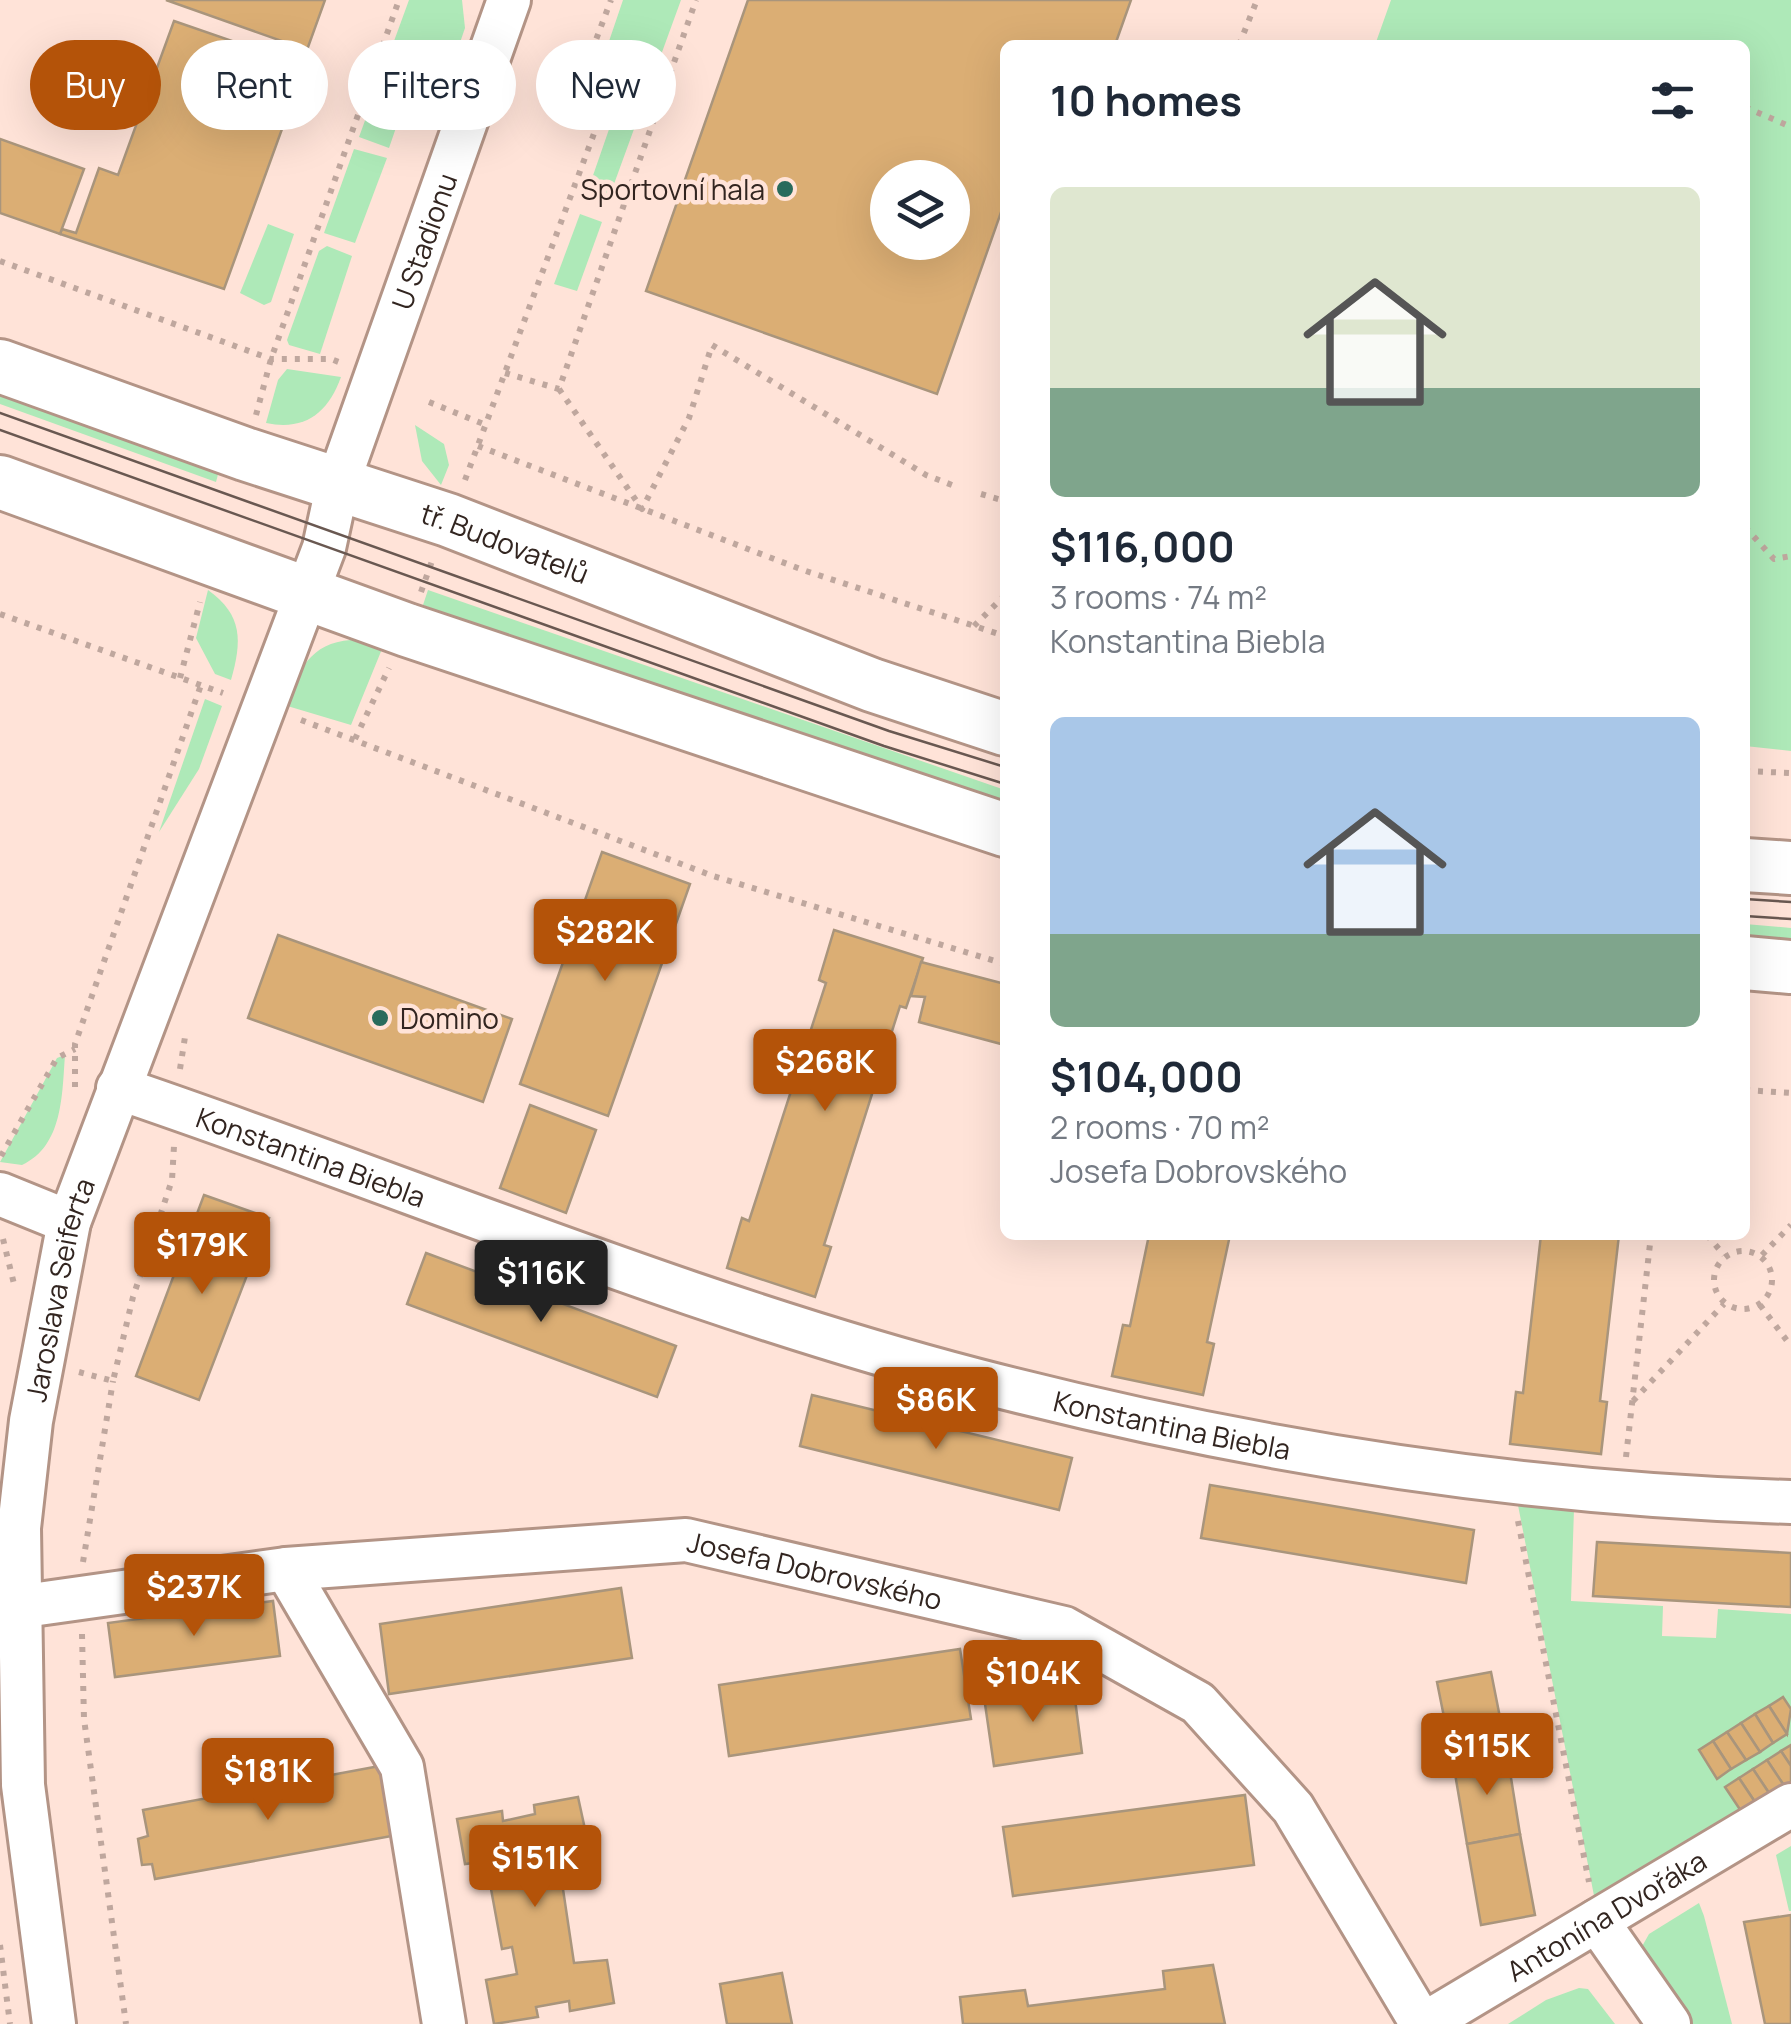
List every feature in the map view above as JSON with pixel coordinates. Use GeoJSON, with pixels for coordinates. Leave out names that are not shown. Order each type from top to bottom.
{"type":"FeatureCollection","features":[{"type":"Feature","properties":{"kind":"street","name":"U Stadionu"},"geometry":{"type":"LineString","coordinates":[[308,592],[329,532],[338,482],[509,0]]}},
{"type":"Feature","properties":{"kind":"street","name":"tř. Budovatelů"},"geometry":{"type":"LineString","coordinates":[[0,366],[448,520],[872,685],[1000,727]]}},
{"type":"Feature","properties":{"kind":"street"},"geometry":{"type":"LineString","coordinates":[[0,482],[407,630],[1000,828]]}},
{"type":"Feature","properties":{"kind":"street","name":"Jaroslava Seiferta"},"geometry":{"type":"LineString","coordinates":[[54,2024],[23,1785],[17,1607],[18,1528],[43,1364],[69,1222],[308,592]]}},
{"type":"Feature","properties":{"kind":"street"},"geometry":{"type":"LineString","coordinates":[[1750,865],[1791,868]]}},
{"type":"Feature","properties":{"kind":"street"},"geometry":{"type":"LineString","coordinates":[[1750,963],[1791,967]]}},
{"type":"Feature","properties":{"kind":"street","name":"Konstantina Biebla"},"geometry":{"type":"LineString","coordinates":[[118,1088],[756,1313],[973,1380],[1210,1434],[1510,1480],[1622,1493],[1791,1502]]}},
{"type":"Feature","properties":{"kind":"street"},"geometry":{"type":"LineString","coordinates":[[0,1194],[69,1222]]}},
{"type":"Feature","properties":{"kind":"street","name":"Josefa Dobrovského"},"geometry":{"type":"LineString","coordinates":[[17,1607],[286,1570],[686,1540],[1064,1628],[1198,1702],[1293,1808],[1423,2024]]}},
{"type":"Feature","properties":{"kind":"street"},"geometry":{"type":"LineString","coordinates":[[286,1570],[402,1766],[444,2024]]}},
{"type":"Feature","properties":{"kind":"street","name":"Antonína Dvořáka"},"geometry":{"type":"LineString","coordinates":[[1423,2024],[1791,1806]]}},
{"type":"Feature","properties":{"kind":"street"},"geometry":{"type":"LineString","coordinates":[[1597,1921],[1669,2024]]}},
{"type":"Feature","properties":{"kind":"path"},"geometry":{"type":"LineString","coordinates":[[256,416],[271,359],[399,0]]}},
{"type":"Feature","properties":{"kind":"path"},"geometry":{"type":"LineString","coordinates":[[610,0],[594,46],[606,104],[407,630],[355,739],[713,876],[1000,962]]}},
{"type":"Feature","properties":{"kind":"path"},"geometry":{"type":"LineString","coordinates":[[559,390],[696,0]]}},
{"type":"Feature","properties":{"kind":"path"},"geometry":{"type":"LineString","coordinates":[[1241,40],[1256,0]]}},
{"type":"Feature","properties":{"kind":"path"},"geometry":{"type":"LineString","coordinates":[[1750,110],[1791,127]]}},
{"type":"Feature","properties":{"kind":"path"},"geometry":{"type":"LineString","coordinates":[[0,261],[271,359],[331,358],[342,364]]}},
{"type":"Feature","properties":{"kind":"path"},"geometry":{"type":"LineString","coordinates":[[642,508],[689,418],[712,345],[926,476],[952,485]]}},
{"type":"Feature","properties":{"kind":"path"},"geometry":{"type":"LineString","coordinates":[[505,373],[559,390],[642,508]]}},
{"type":"Feature","properties":{"kind":"path"},"geometry":{"type":"LineString","coordinates":[[429,402],[486,425]]}},
{"type":"Feature","properties":{"kind":"path"},"geometry":{"type":"LineString","coordinates":[[478,446],[803,570],[1000,634]]}},
{"type":"Feature","properties":{"kind":"path"},"geometry":{"type":"LineString","coordinates":[[981,494],[1000,499]]}},
{"type":"Feature","properties":{"kind":"path"},"geometry":{"type":"LineString","coordinates":[[1750,533],[1774,559],[1791,556]]}},
{"type":"Feature","properties":{"kind":"path"},"geometry":{"type":"LineString","coordinates":[[180,678],[201,595]]}},
{"type":"Feature","properties":{"kind":"path"},"geometry":{"type":"LineString","coordinates":[[974,626],[1000,599]]}},
{"type":"Feature","properties":{"kind":"path"},"geometry":{"type":"LineString","coordinates":[[0,614],[224,693]]}},
{"type":"Feature","properties":{"kind":"path"},"geometry":{"type":"LineString","coordinates":[[75,1106],[75,1049],[200,685]]}},
{"type":"Feature","properties":{"kind":"path"},"geometry":{"type":"LineString","coordinates":[[1750,771],[1791,773]]}},
{"type":"Feature","properties":{"kind":"path"},"geometry":{"type":"LineString","coordinates":[[0,1157],[57,1058],[75,1049]]}},
{"type":"Feature","properties":{"kind":"path"},"geometry":{"type":"LineString","coordinates":[[1750,1090],[1791,1093]]}},
{"type":"Feature","properties":{"kind":"path"},"geometry":{"type":"LineString","coordinates":[[126,2024],[84,1719],[81,1598],[84,1547],[113,1380],[133,1298],[172,1180],[174,1144]]}},
{"type":"Feature","properties":{"kind":"path"},"geometry":{"type":"LineString","coordinates":[[1724,1255],[1762,1255],[1791,1225]]}},
{"type":"Feature","properties":{"kind":"path"},"geometry":{"type":"LineString","coordinates":[[0,1236],[15,1278],[12,1297]]}},
{"type":"Feature","properties":{"kind":"path"},"geometry":{"type":"LineString","coordinates":[[1622,1493],[1650,1240]]}},
{"type":"Feature","properties":{"kind":"path"},"geometry":{"type":"LineString","coordinates":[[1712,1240],[1724,1255]]}},
{"type":"Feature","properties":{"kind":"path"},"geometry":{"type":"LineString","coordinates":[[1724,1255],[1715,1268],[1714,1288],[1724,1304],[1737,1308],[1760,1306],[1770,1296],[1774,1280],[1762,1255]]}},
{"type":"Feature","properties":{"kind":"path"},"geometry":{"type":"LineString","coordinates":[[1633,1401],[1724,1304]]}},
{"type":"Feature","properties":{"kind":"path"},"geometry":{"type":"LineString","coordinates":[[1760,1306],[1791,1346]]}},
{"type":"Feature","properties":{"kind":"path"},"geometry":{"type":"LineString","coordinates":[[43,1364],[113,1380]]}},
{"type":"Feature","properties":{"kind":"path"},"geometry":{"type":"LineString","coordinates":[[1510,1480],[1597,1921]]}},
{"type":"Feature","properties":{"kind":"path"},"geometry":{"type":"LineString","coordinates":[[0,1944],[10,2024]]}},
{"type":"Feature","properties":{"kind":"green space"},"geometry":{"type":"Polygon","coordinates":[[[409,0],[462,0],[465,28],[461,40],[394,40],[409,0]]]}},
{"type":"Feature","properties":{"kind":"green space"},"geometry":{"type":"Polygon","coordinates":[[[623,0],[681,0],[666,40],[609,40],[623,0]]]}},
{"type":"Feature","properties":{"kind":"green space"},"geometry":{"type":"Polygon","coordinates":[[[1391,0],[1791,0],[1791,751],[1750,747],[1750,40],[1377,40],[1391,0]]]}},
{"type":"Feature","properties":{"kind":"green space"},"geometry":{"type":"Polygon","coordinates":[[[362,130],[395,130],[389,148],[359,137],[362,130]]]}},
{"type":"Feature","properties":{"kind":"green space"},"geometry":{"type":"Polygon","coordinates":[[[609,130],[634,130],[610,195],[589,187],[609,130]]]}},
{"type":"Feature","properties":{"kind":"green space"},"geometry":{"type":"Polygon","coordinates":[[[354,149],[387,158],[355,243],[324,233],[354,149]]]}},
{"type":"Feature","properties":{"kind":"green space"},"geometry":{"type":"Polygon","coordinates":[[[580,214],[602,222],[577,291],[554,284],[580,214]]]}},
{"type":"Feature","properties":{"kind":"green space"},"geometry":{"type":"Polygon","coordinates":[[[268,224],[294,234],[271,302],[264,305],[240,293],[268,224]]]}},
{"type":"Feature","properties":{"kind":"green space"},"geometry":{"type":"Polygon","coordinates":[[[327,246],[352,256],[320,354],[289,345],[287,340],[319,251],[327,246]]]}},
{"type":"Feature","properties":{"kind":"green space"},"geometry":{"type":"Polygon","coordinates":[[[287,369],[341,377],[329,401],[313,416],[292,424],[266,423],[278,380],[287,369]]]}},
{"type":"Feature","properties":{"kind":"green space"},"geometry":{"type":"Polygon","coordinates":[[[0,386],[221,463],[216,482],[0,404],[0,386]]]}},
{"type":"Feature","properties":{"kind":"green space"},"geometry":{"type":"Polygon","coordinates":[[[415,425],[444,444],[449,465],[441,485],[422,461],[415,425]]]}},
{"type":"Feature","properties":{"kind":"green space"},"geometry":{"type":"Polygon","coordinates":[[[208,590],[228,609],[237,630],[231,680],[215,674],[196,638],[208,590]]]}},
{"type":"Feature","properties":{"kind":"green space"},"geometry":{"type":"Polygon","coordinates":[[[428,590],[1000,788],[1000,808],[761,732],[423,605],[428,590]]]}},
{"type":"Feature","properties":{"kind":"green space"},"geometry":{"type":"Polygon","coordinates":[[[351,640],[382,649],[351,725],[284,705],[308,660],[325,646],[351,640]]]}},
{"type":"Feature","properties":{"kind":"green space"},"geometry":{"type":"Polygon","coordinates":[[[205,699],[222,706],[199,769],[159,832],[205,699]]]}},
{"type":"Feature","properties":{"kind":"green space"},"geometry":{"type":"Polygon","coordinates":[[[1750,924],[1791,928],[1791,945],[1750,941],[1750,924]]]}},
{"type":"Feature","properties":{"kind":"green space"},"geometry":{"type":"Polygon","coordinates":[[[65,1055],[58,1118],[46,1145],[22,1165],[0,1162],[57,1058],[65,1055]]]}},
{"type":"Feature","properties":{"kind":"green space"},"geometry":{"type":"Polygon","coordinates":[[[1517,1500],[1574,1509],[1571,1601],[1663,1606],[1662,1636],[1716,1638],[1718,1609],[1791,1614],[1791,1745],[1725,1787],[1745,1817],[1596,1906],[1517,1500]]]}},
{"type":"Feature","properties":{"kind":"green space"},"geometry":{"type":"Polygon","coordinates":[[[1791,1846],[1791,1911],[1789,1911],[1776,1855],[1791,1846]]]}},
{"type":"Feature","properties":{"kind":"green space"},"geometry":{"type":"Polygon","coordinates":[[[1699,1903],[1732,2024],[1683,2024],[1640,1950],[1649,1934],[1699,1903]]]}},
{"type":"Feature","properties":{"kind":"green space"},"geometry":{"type":"Polygon","coordinates":[[[1579,1988],[1588,1989],[1615,2024],[1508,2024],[1546,2000],[1579,1988]]]}},
{"type":"Feature","properties":{"kind":"building"},"geometry":{"type":"Polygon","coordinates":[[[166,0],[325,0],[311,40],[279,40],[166,0]]]}},
{"type":"Feature","properties":{"kind":"building","name":"Sportovní hala"},"geometry":{"type":"Polygon","coordinates":[[[748,0],[1131,0],[1117,40],[1000,40],[1000,215],[937,394],[646,291],[748,0]]]}},
{"type":"Feature","properties":{"kind":"building"},"geometry":{"type":"Polygon","coordinates":[[[174,21],[229,40],[181,40],[181,130],[282,130],[224,289],[60,234],[62,229],[76,233],[99,168],[118,175],[134,130],[161,130],[161,57],[174,21]]]}},
{"type":"Feature","properties":{"kind":"building"},"geometry":{"type":"Polygon","coordinates":[[[0,139],[84,169],[60,234],[0,213],[0,139]]]}},
{"type":"Feature","properties":{"kind":"building"},"geometry":{"type":"Polygon","coordinates":[[[602,852],[690,884],[608,1116],[520,1084],[602,852]]]}},
{"type":"Feature","properties":{"kind":"building"},"geometry":{"type":"Polygon","coordinates":[[[834,930],[923,958],[906,1008],[900,1006],[824,1245],[831,1247],[815,1297],[727,1268],[742,1218],[749,1221],[826,983],[819,980],[834,930]]]}},
{"type":"Feature","properties":{"kind":"building","name":"Domino"},"geometry":{"type":"Polygon","coordinates":[[[278,935],[512,1019],[483,1102],[248,1018],[278,935]]]}},
{"type":"Feature","properties":{"kind":"building"},"geometry":{"type":"Polygon","coordinates":[[[921,962],[1000,983],[1000,1044],[919,1022],[925,997],[911,996],[921,962]]]}},
{"type":"Feature","properties":{"kind":"building"},"geometry":{"type":"Polygon","coordinates":[[[530,1105],[596,1130],[566,1213],[500,1188],[530,1105]]]}},
{"type":"Feature","properties":{"kind":"building"},"geometry":{"type":"Polygon","coordinates":[[[204,1195],[269,1218],[199,1400],[136,1376],[204,1195]]]}},
{"type":"Feature","properties":{"kind":"building"},"geometry":{"type":"Polygon","coordinates":[[[1148,1240],[1229,1240],[1207,1342],[1214,1344],[1203,1395],[1112,1376],[1123,1325],[1130,1326],[1148,1240]]]}},
{"type":"Feature","properties":{"kind":"building"},"geometry":{"type":"Polygon","coordinates":[[[1540,1240],[1618,1240],[1600,1401],[1607,1402],[1601,1454],[1510,1444],[1516,1392],[1523,1393],[1540,1240]]]}},
{"type":"Feature","properties":{"kind":"building"},"geometry":{"type":"Polygon","coordinates":[[[426,1253],[676,1346],[657,1397],[407,1304],[426,1253]]]}},
{"type":"Feature","properties":{"kind":"building"},"geometry":{"type":"Polygon","coordinates":[[[812,1395],[1072,1458],[1059,1510],[800,1446],[812,1395]]]}},
{"type":"Feature","properties":{"kind":"building"},"geometry":{"type":"Polygon","coordinates":[[[1210,1485],[1474,1530],[1466,1583],[1201,1538],[1210,1485]]]}},
{"type":"Feature","properties":{"kind":"building"},"geometry":{"type":"Polygon","coordinates":[[[1597,1542],[1791,1553],[1791,1607],[1593,1596],[1597,1542]]]}},
{"type":"Feature","properties":{"kind":"building"},"geometry":{"type":"Polygon","coordinates":[[[621,1588],[632,1658],[389,1694],[380,1624],[621,1588]]]}},
{"type":"Feature","properties":{"kind":"building"},"geometry":{"type":"Polygon","coordinates":[[[273,1601],[280,1656],[115,1677],[108,1623],[273,1601]]]}},
{"type":"Feature","properties":{"kind":"building"},"geometry":{"type":"Polygon","coordinates":[[[960,1649],[971,1719],[729,1756],[719,1685],[960,1649]]]}},
{"type":"Feature","properties":{"kind":"building"},"geometry":{"type":"Polygon","coordinates":[[[1491,1672],[1507,1753],[1453,1762],[1437,1682],[1491,1672]]]}},
{"type":"Feature","properties":{"kind":"building"},"geometry":{"type":"Polygon","coordinates":[[[1073,1684],[1082,1753],[994,1766],[984,1697],[1073,1684]]]}},
{"type":"Feature","properties":{"kind":"building"},"geometry":{"type":"Polygon","coordinates":[[[1783,1697],[1791,1709],[1787,1734],[1769,1706],[1783,1697]]]}},
{"type":"Feature","properties":{"kind":"building"},"geometry":{"type":"Polygon","coordinates":[[[1769,1706],[1787,1734],[1773,1743],[1755,1714],[1769,1706]]]}},
{"type":"Feature","properties":{"kind":"building"},"geometry":{"type":"Polygon","coordinates":[[[1755,1714],[1773,1743],[1760,1752],[1741,1723],[1755,1714]]]}},
{"type":"Feature","properties":{"kind":"building"},"geometry":{"type":"Polygon","coordinates":[[[1741,1723],[1760,1752],[1746,1760],[1727,1732],[1741,1723]]]}},
{"type":"Feature","properties":{"kind":"building"},"geometry":{"type":"Polygon","coordinates":[[[1727,1732],[1746,1760],[1731,1769],[1713,1741],[1727,1732]]]}},
{"type":"Feature","properties":{"kind":"building"},"geometry":{"type":"Polygon","coordinates":[[[1713,1741],[1731,1769],[1717,1779],[1699,1750],[1713,1741]]]}},
{"type":"Feature","properties":{"kind":"building"},"geometry":{"type":"Polygon","coordinates":[[[1791,1745],[1791,1766],[1781,1751],[1791,1745]]]}},
{"type":"Feature","properties":{"kind":"building"},"geometry":{"type":"Polygon","coordinates":[[[1781,1751],[1791,1766],[1791,1783],[1785,1787],[1767,1760],[1781,1751]]]}},
{"type":"Feature","properties":{"kind":"building"},"geometry":{"type":"Polygon","coordinates":[[[1507,1753],[1520,1834],[1467,1844],[1453,1762],[1507,1753]]]}},
{"type":"Feature","properties":{"kind":"building"},"geometry":{"type":"Polygon","coordinates":[[[1767,1760],[1785,1787],[1771,1796],[1753,1769],[1767,1760]]]}},
{"type":"Feature","properties":{"kind":"building"},"geometry":{"type":"Polygon","coordinates":[[[385,1765],[397,1835],[155,1879],[152,1864],[142,1865],[138,1839],[148,1836],[143,1810],[385,1765]]]}},
{"type":"Feature","properties":{"kind":"building"},"geometry":{"type":"Polygon","coordinates":[[[1753,1769],[1771,1796],[1757,1805],[1739,1778],[1753,1769]]]}},
{"type":"Feature","properties":{"kind":"building"},"geometry":{"type":"Polygon","coordinates":[[[1739,1778],[1757,1805],[1743,1814],[1725,1787],[1739,1778]]]}},
{"type":"Feature","properties":{"kind":"building"},"geometry":{"type":"Polygon","coordinates":[[[1245,1795],[1254,1865],[1013,1896],[1003,1827],[1245,1795]]]}},
{"type":"Feature","properties":{"kind":"building"},"geometry":{"type":"Polygon","coordinates":[[[578,1797],[588,1843],[557,1849],[574,1963],[607,1960],[614,2003],[570,2011],[569,2001],[536,2007],[538,2017],[494,2024],[486,1980],[517,1974],[512,1947],[502,1949],[491,1889],[501,1887],[497,1860],[465,1864],[457,1819],[502,1811],[503,1821],[535,1814],[534,1805],[578,1797]]]}},
{"type":"Feature","properties":{"kind":"building"},"geometry":{"type":"Polygon","coordinates":[[[1520,1834],[1535,1915],[1481,1925],[1467,1844],[1520,1834]]]}},
{"type":"Feature","properties":{"kind":"building"},"geometry":{"type":"Polygon","coordinates":[[[1791,1915],[1791,2024],[1765,2024],[1744,1922],[1791,1915]]]}},
{"type":"Feature","properties":{"kind":"building"},"geometry":{"type":"Polygon","coordinates":[[[1213,1965],[1225,2024],[963,2024],[960,1997],[1025,1990],[1028,2006],[1165,1989],[1163,1971],[1213,1965]]]}},
{"type":"Feature","properties":{"kind":"building"},"geometry":{"type":"Polygon","coordinates":[[[782,1973],[792,2024],[727,2024],[720,1984],[782,1973]]]}},
{"type":"Feature","properties":{"kind":"tram line"},"geometry":{"type":"LineString","coordinates":[[0,413],[889,731],[1000,765]]}},
{"type":"Feature","properties":{"kind":"tram line"},"geometry":{"type":"LineString","coordinates":[[0,430],[884,746],[1000,782]]}},
{"type":"Feature","properties":{"kind":"tram line"},"geometry":{"type":"LineString","coordinates":[[1750,899],[1791,902]]}},
{"type":"Feature","properties":{"kind":"tram line"},"geometry":{"type":"LineString","coordinates":[[1750,916],[1791,919]]}},
{"type":"Feature","properties":{"kind":"place","name":"Sportovní hala"},"geometry":{"type":"Point","coordinates":[785,189]}},
{"type":"Feature","properties":{"kind":"place","name":"Domino"},"geometry":{"type":"Point","coordinates":[380,1018]}}]}
